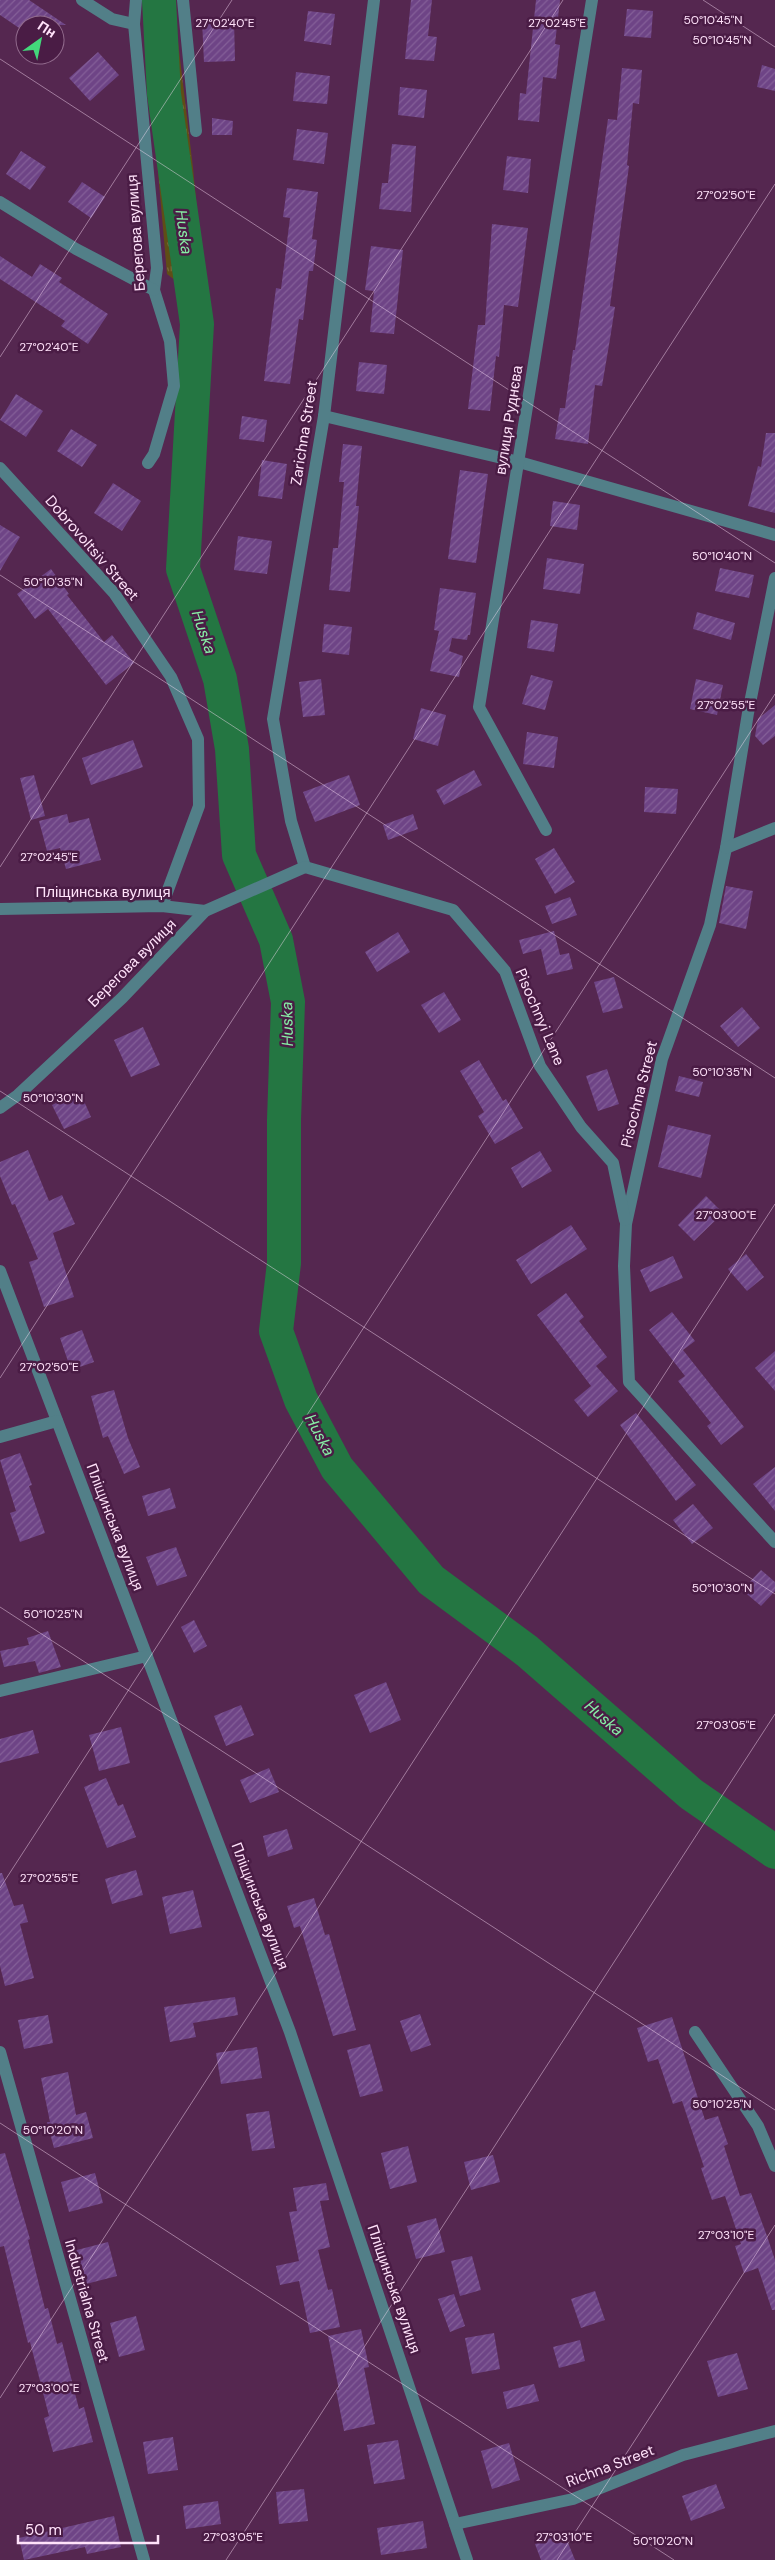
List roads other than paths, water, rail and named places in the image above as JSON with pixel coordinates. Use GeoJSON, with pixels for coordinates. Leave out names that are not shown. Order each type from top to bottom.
{"type":"FeatureCollection","features":[{"type":"Feature","properties":{"kind":"street"},"geometry":{"type":"LineString","coordinates":[[82,0],[112,19],[134,24]]}},
{"type":"Feature","properties":{"kind":"street","name":"Берегова вулиця"},"geometry":{"type":"LineString","coordinates":[[136,0],[134,24],[157,268],[154,290],[170,341],[174,386],[154,454],[148,463]]}},
{"type":"Feature","properties":{"kind":"street"},"geometry":{"type":"LineString","coordinates":[[183,0],[196,131]]}},
{"type":"Feature","properties":{"kind":"street","name":"Zarichna Street"},"geometry":{"type":"LineString","coordinates":[[305,867],[291,821],[273,719],[324,416],[374,0]]}},
{"type":"Feature","properties":{"kind":"street","name":"вулиця Руднєва"},"geometry":{"type":"LineString","coordinates":[[546,830],[479,707],[592,0]]}},
{"type":"Feature","properties":{"kind":"street"},"geometry":{"type":"LineString","coordinates":[[0,202],[76,249],[154,290]]}},
{"type":"Feature","properties":{"kind":"street"},"geometry":{"type":"LineString","coordinates":[[324,416],[519,462],[775,535]]}},
{"type":"Feature","properties":{"kind":"street","name":"Dobrovoltsiv Street"},"geometry":{"type":"LineString","coordinates":[[0,468],[114,593],[171,677],[198,739],[199,806],[162,906]]}},
{"type":"Feature","properties":{"kind":"street","name":"Pisochna Street"},"geometry":{"type":"LineString","coordinates":[[775,578],[748,713],[726,848],[710,925],[662,1059],[626,1224],[624,1266],[629,1382],[775,1542]]}},
{"type":"Feature","properties":{"kind":"street"},"geometry":{"type":"LineString","coordinates":[[726,848],[775,828]]}},
{"type":"Feature","properties":{"kind":"street","name":"Берегова вулиця"},"geometry":{"type":"LineString","coordinates":[[0,1108],[18,1095],[122,998],[206,911],[305,867]]}},
{"type":"Feature","properties":{"kind":"street","name":"Pisochnyi Lane"},"geometry":{"type":"LineString","coordinates":[[305,867],[452,910],[505,971],[540,1066],[581,1127],[613,1163],[626,1224]]}},
{"type":"Feature","properties":{"kind":"street","name":"Пліщинська вулиця"},"geometry":{"type":"LineString","coordinates":[[0,909],[162,906],[206,911]]}},
{"type":"Feature","properties":{"kind":"street","name":"Пліщинська вулиця"},"geometry":{"type":"LineString","coordinates":[[0,1271],[290,2032],[468,2560]]}},
{"type":"Feature","properties":{"kind":"street"},"geometry":{"type":"LineString","coordinates":[[0,1437],[57,1421]]}},
{"type":"Feature","properties":{"kind":"street"},"geometry":{"type":"LineString","coordinates":[[0,1691],[147,1656]]}},
{"type":"Feature","properties":{"kind":"street"},"geometry":{"type":"LineString","coordinates":[[695,2032],[758,2126],[775,2166]]}},
{"type":"Feature","properties":{"kind":"street","name":"Industrialna Street"},"geometry":{"type":"LineString","coordinates":[[0,2052],[144,2560]]}},
{"type":"Feature","properties":{"kind":"street","name":"Richna Street"},"geometry":{"type":"LineString","coordinates":[[455,2524],[573,2499],[683,2455],[775,2431]]}},
{"type":"Feature","properties":{"kind":"waterway","name":"Huska"},"geometry":{"type":"LineString","coordinates":[[159,0],[164,94],[197,324],[183,569],[220,679],[232,749],[239,855],[276,940],[288,1002],[284,1120],[284,1263],[276,1331],[301,1400],[337,1468],[431,1580],[527,1651],[691,1794],[775,1852]]}}]}
